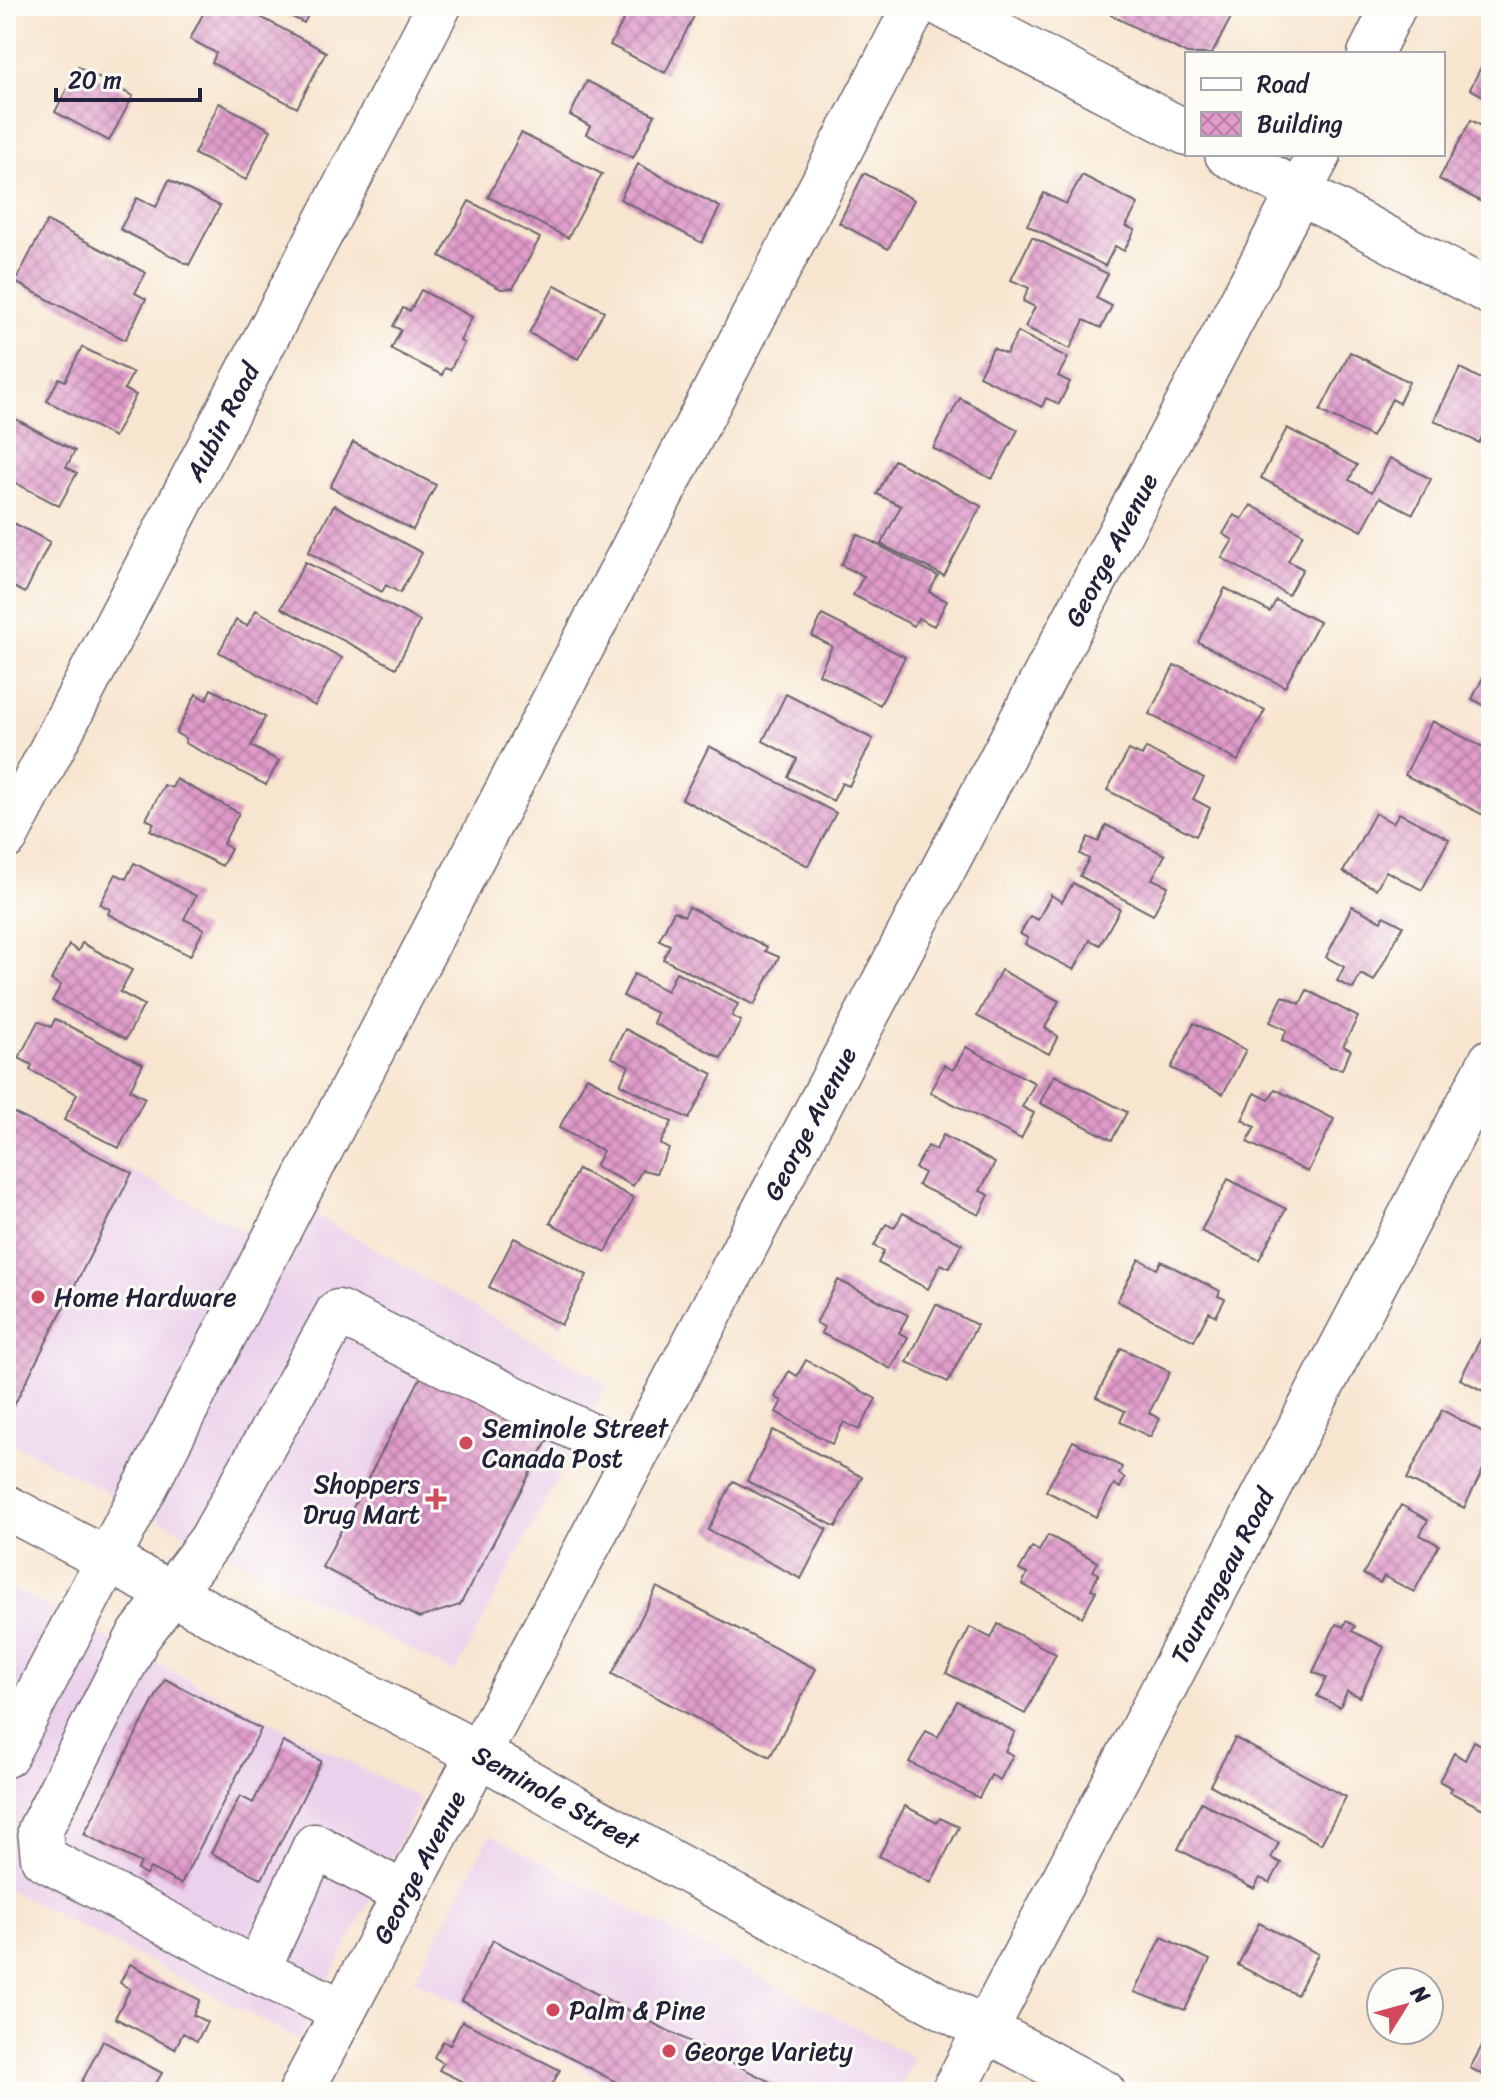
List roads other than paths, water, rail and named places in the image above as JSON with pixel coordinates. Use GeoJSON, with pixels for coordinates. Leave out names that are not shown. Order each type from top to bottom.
{"type":"FeatureCollection","features":[{"type":"Feature","properties":{"kind":"street","name":"Aubin Road"},"geometry":{"type":"LineString","coordinates":[[6,837],[439,6]]}},
{"type":"Feature","properties":{"kind":"street"},"geometry":{"type":"LineString","coordinates":[[6,1755],[915,6]]}},
{"type":"Feature","properties":{"kind":"street"},"geometry":{"type":"LineString","coordinates":[[944,6],[1185,132]]}},
{"type":"Feature","properties":{"kind":"street"},"geometry":{"type":"LineString","coordinates":[[1371,52],[1394,6]]}},
{"type":"Feature","properties":{"kind":"street"},"geometry":{"type":"LineString","coordinates":[[1231,156],[1491,293]]}},
{"type":"Feature","properties":{"kind":"street","name":"George Avenue"},"geometry":{"type":"LineString","coordinates":[[301,2092],[1318,156]]}},
{"type":"Feature","properties":{"kind":"street","name":"Tourangeau Road"},"geometry":{"type":"LineString","coordinates":[[953,2092],[1491,1061]]}},
{"type":"Feature","properties":{"kind":"street"},"geometry":{"type":"LineString","coordinates":[[343,2011],[257,1971],[43,1858],[40,1830],[138,1637],[211,1540],[338,1312],[634,1457]]}},
{"type":"Feature","properties":{"kind":"street","name":"Seminole Street"},"geometry":{"type":"LineString","coordinates":[[6,1507],[477,1753],[674,1864],[1103,2092]]}},
{"type":"Feature","properties":{"kind":"street"},"geometry":{"type":"LineString","coordinates":[[257,1971],[315,1846],[404,1894]]}},
{"type":"Feature","properties":{"kind":"place","name":"Home Hardware"},"geometry":{"type":"Point","coordinates":[38,1297]}},
{"type":"Feature","properties":{"kind":"place","name":"Seminole Street Canada Post"},"geometry":{"type":"Point","coordinates":[466,1443]}},
{"type":"Feature","properties":{"kind":"place","name":"Shoppers Drug Mart"},"geometry":{"type":"Point","coordinates":[436,1499]}},
{"type":"Feature","properties":{"kind":"place","name":"Palm & Pine"},"geometry":{"type":"Point","coordinates":[553,2010]}},
{"type":"Feature","properties":{"kind":"place","name":"George Variety"},"geometry":{"type":"Point","coordinates":[669,2051]}}]}
